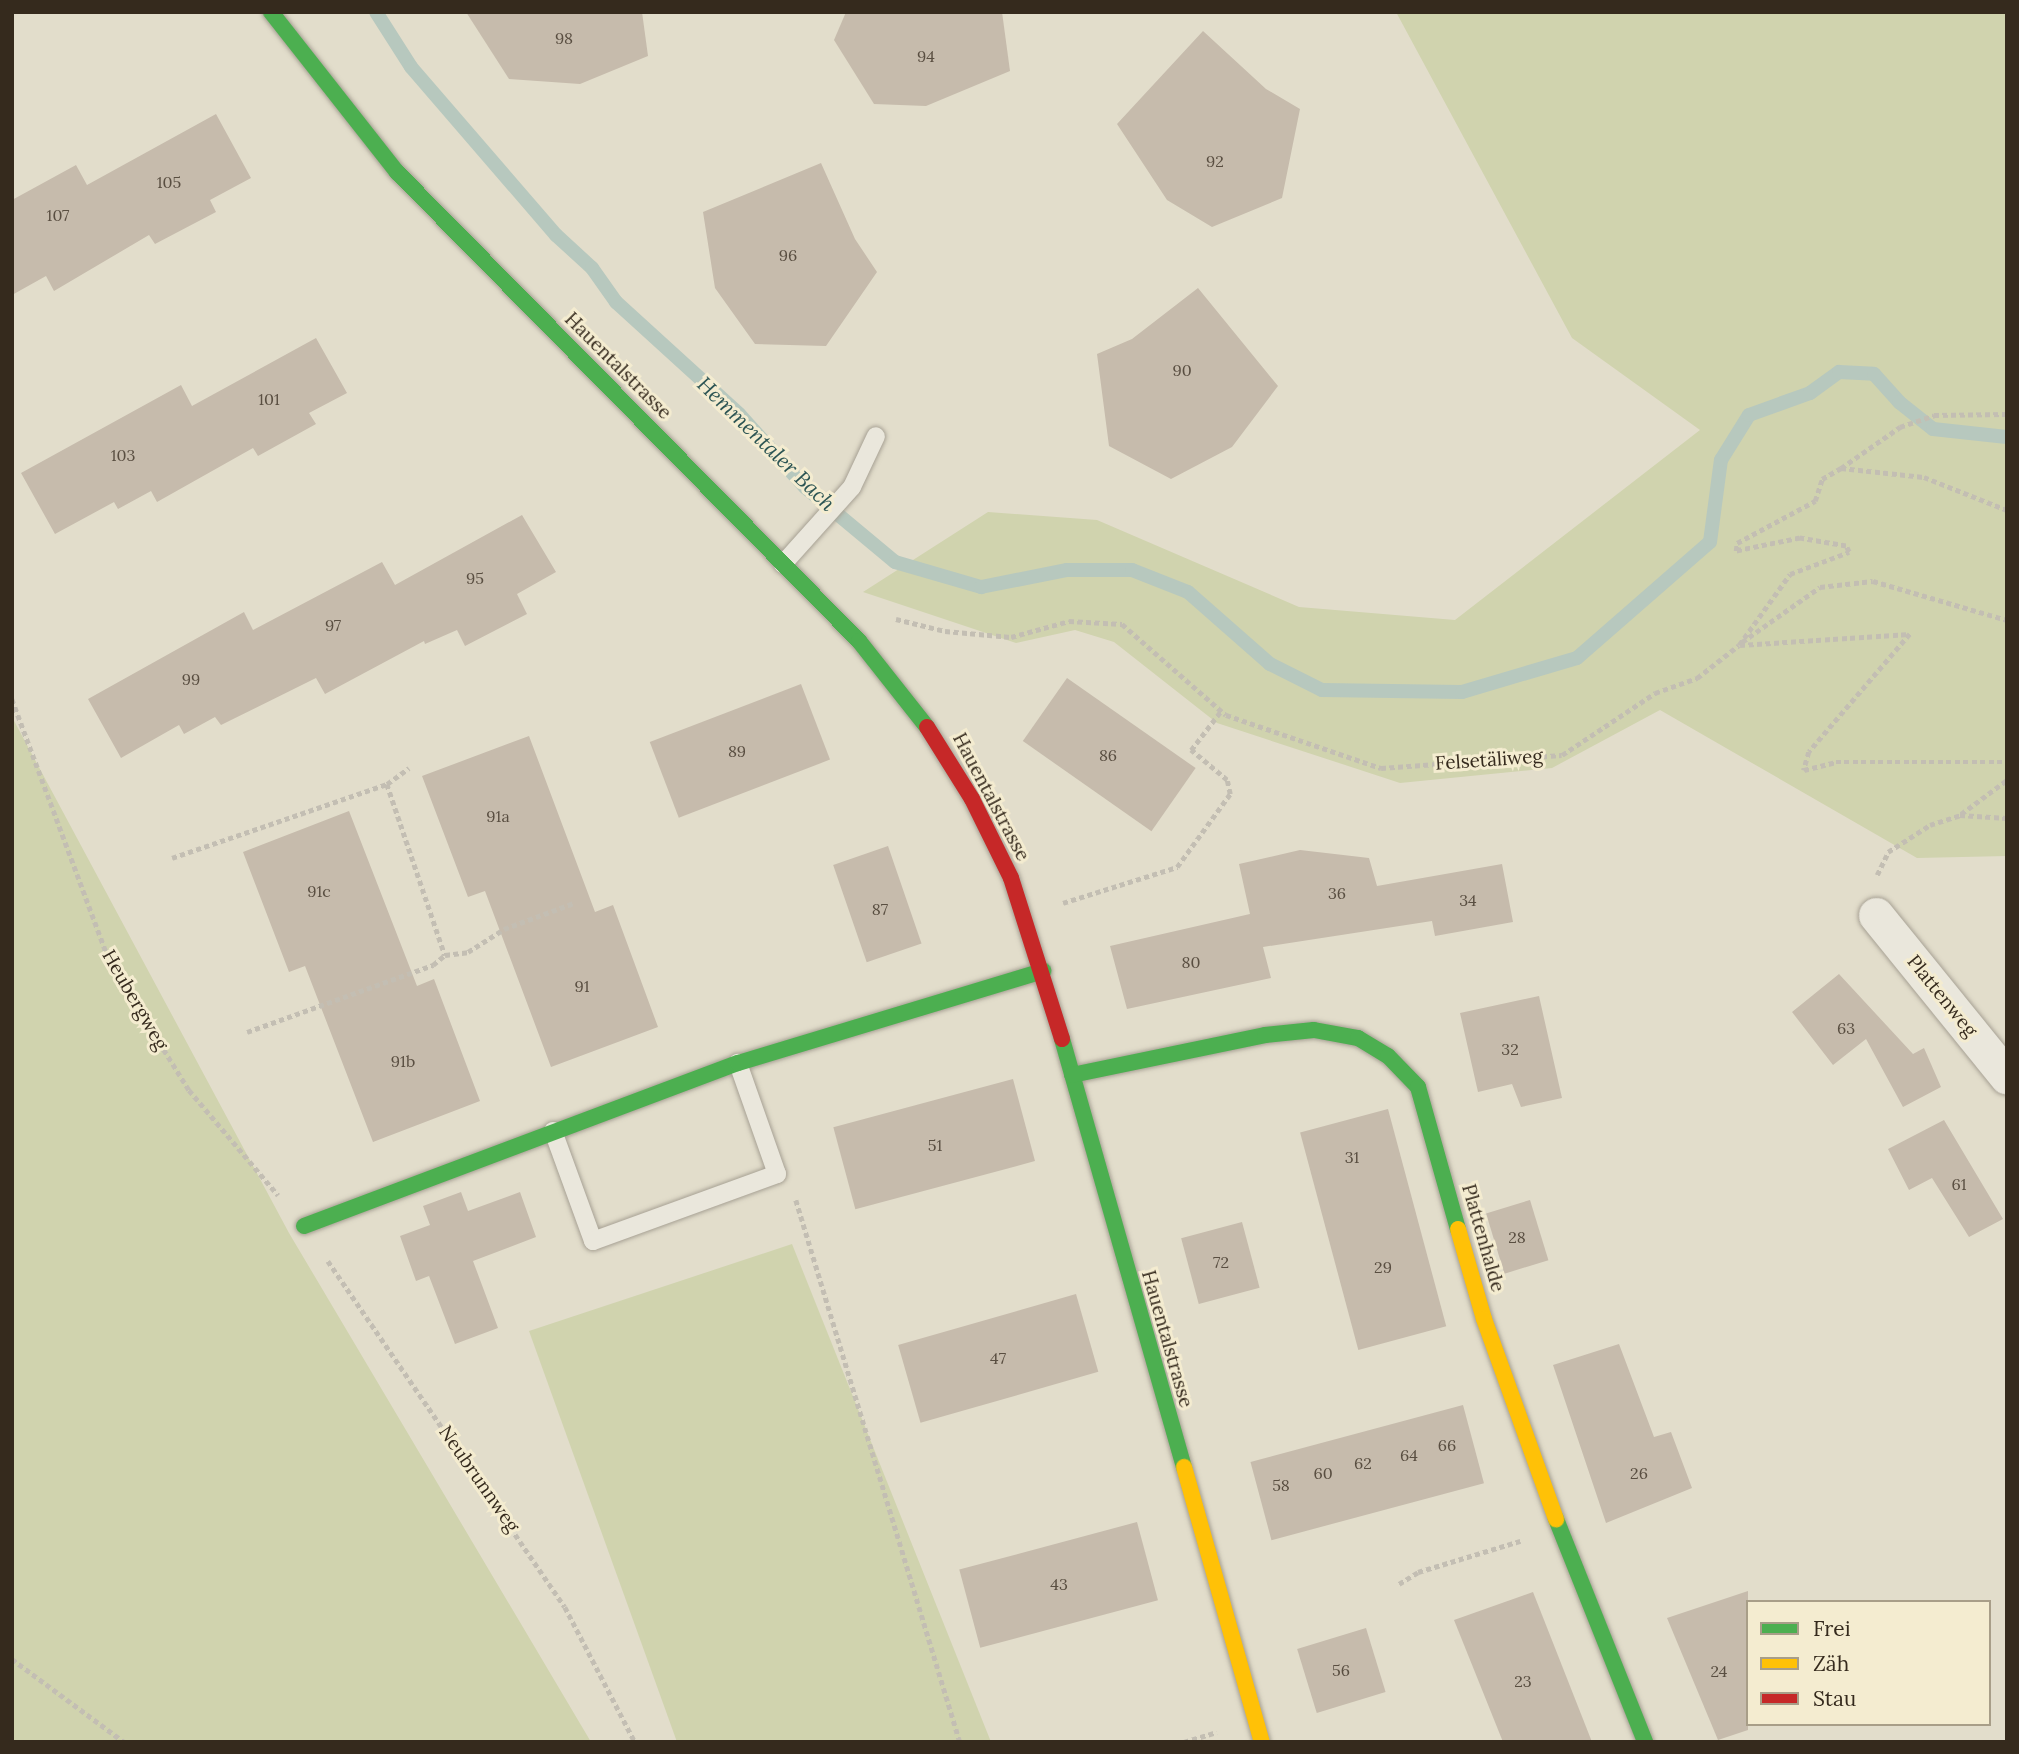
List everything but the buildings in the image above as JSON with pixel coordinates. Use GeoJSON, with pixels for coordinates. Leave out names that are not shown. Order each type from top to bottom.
{"type":"FeatureCollection","features":[{"type":"Feature","properties":{"kind":"street","name":"Hauentalstrasse"},"geometry":{"type":"LineString","coordinates":[[271,12],[397,172],[859,641],[935,738],[1011,878],[1043,971],[1262,1742]]}},
{"type":"Feature","properties":{"kind":"street","name":"Plattenweg"},"geometry":{"type":"LineString","coordinates":[[1876,915],[2007,1077]]}},
{"type":"Feature","properties":{"kind":"street"},"geometry":{"type":"LineString","coordinates":[[304,1226],[738,1063],[1043,971]]}},
{"type":"Feature","properties":{"kind":"street","name":"Plattenhalde"},"geometry":{"type":"LineString","coordinates":[[1072,1075],[1265,1035],[1314,1030],[1358,1038],[1388,1056],[1418,1087],[1485,1319],[1560,1530],[1645,1742]]}},
{"type":"Feature","properties":{"kind":"lane"},"geometry":{"type":"LineString","coordinates":[[783,564],[852,487],[876,436]]}},
{"type":"Feature","properties":{"kind":"lane"},"geometry":{"type":"LineString","coordinates":[[553,1131],[593,1241],[777,1174],[738,1063]]}},
{"type":"Feature","properties":{"kind":"path","name":"Felsetäliweg"},"geometry":{"type":"LineString","coordinates":[[888,617],[945,631],[1011,637],[1069,621],[1122,624],[1221,711],[1381,768],[1562,755],[1655,693],[1697,678],[1739,645],[1790,574],[1849,552],[1846,546],[1800,538],[1736,551],[1737,543],[1815,501],[1822,479],[1900,427],[1934,415],[2007,414]]}},
{"type":"Feature","properties":{"kind":"path"},"geometry":{"type":"LineString","coordinates":[[1841,468],[1924,477],[2007,510]]}},
{"type":"Feature","properties":{"kind":"path"},"geometry":{"type":"LineString","coordinates":[[1739,645],[1820,587],[1873,581],[2007,620]]}},
{"type":"Feature","properties":{"kind":"path"},"geometry":{"type":"LineString","coordinates":[[1739,645],[1910,634],[1809,752],[1804,770],[1836,762],[2007,762]]}},
{"type":"Feature","properties":{"kind":"path","name":"Heubergweg"},"geometry":{"type":"LineString","coordinates":[[12,699],[110,963],[188,1090],[304,1226]]}},
{"type":"Feature","properties":{"kind":"path"},"geometry":{"type":"LineString","coordinates":[[1052,907],[1138,876],[1177,867],[1230,794],[1227,780],[1191,750],[1221,711]]}},
{"type":"Feature","properties":{"kind":"path"},"geometry":{"type":"LineString","coordinates":[[172,858],[387,784],[409,768]]}},
{"type":"Feature","properties":{"kind":"path"},"geometry":{"type":"LineString","coordinates":[[1876,915],[1877,876],[1888,852],[1930,825],[1960,815],[2007,780]]}},
{"type":"Feature","properties":{"kind":"path"},"geometry":{"type":"LineString","coordinates":[[387,784],[445,955]]}},
{"type":"Feature","properties":{"kind":"path"},"geometry":{"type":"LineString","coordinates":[[1960,815],[2007,818]]}},
{"type":"Feature","properties":{"kind":"path"},"geometry":{"type":"LineString","coordinates":[[247,1031],[433,965],[445,955],[468,952],[504,929],[574,903]]}},
{"type":"Feature","properties":{"kind":"path"},"geometry":{"type":"LineString","coordinates":[[777,1174],[792,1189],[803,1217],[960,1742]]}},
{"type":"Feature","properties":{"kind":"path","name":"Neubrunnweg"},"geometry":{"type":"LineString","coordinates":[[304,1226],[535,1560],[565,1607],[635,1742]]}},
{"type":"Feature","properties":{"kind":"path"},"geometry":{"type":"LineString","coordinates":[[1399,1584],[1418,1572],[1560,1530]]}},
{"type":"Feature","properties":{"kind":"path"},"geometry":{"type":"LineString","coordinates":[[12,1659],[124,1742]]}},
{"type":"Feature","properties":{"kind":"path"},"geometry":{"type":"LineString","coordinates":[[1184,1742],[1227,1728]]}},
{"type":"Feature","properties":{"kind":"green space"},"geometry":{"type":"Polygon","coordinates":[[[1396,12],[2007,12],[2007,856],[1917,858],[1660,710],[1552,768],[1400,783],[1217,723],[1114,642],[1075,630],[1016,643],[863,592],[988,512],[1097,520],[1299,607],[1455,620],[1700,430],[1572,338],[1396,12]]]}},
{"type":"Feature","properties":{"kind":"green space"},"geometry":{"type":"Polygon","coordinates":[[[12,717],[289,1233],[591,1742],[12,1742],[12,717]]]}},
{"type":"Feature","properties":{"kind":"green space"},"geometry":{"type":"Polygon","coordinates":[[[792,1244],[991,1742],[677,1742],[529,1331],[792,1244]]]}},
{"type":"Feature","properties":{"kind":"waterway","name":"Hemmentaler Bach"},"geometry":{"type":"LineString","coordinates":[[376,12],[411,67],[556,235],[592,268],[616,302],[739,414],[805,487],[895,562],[981,587],[1067,570],[1132,570],[1188,592],[1270,664],[1322,690],[1462,692],[1577,658],[1710,542],[1721,460],[1749,415],[1810,393],[1839,372],[1874,374],[1899,402],[1933,429],[2007,437]]}},
{"type":"Feature","properties":{"kind":"traffic: fast"},"geometry":{"type":"LineString","coordinates":[[271,12],[397,172],[859,641],[927,727]]}},
{"type":"Feature","properties":{"kind":"traffic: fast"},"geometry":{"type":"LineString","coordinates":[[304,1226],[738,1063],[1043,971]]}},
{"type":"Feature","properties":{"kind":"traffic: fast"},"geometry":{"type":"LineString","coordinates":[[1072,1075],[1265,1035],[1314,1030],[1358,1038],[1388,1056],[1418,1087],[1458,1229]]}},
{"type":"Feature","properties":{"kind":"traffic: fast"},"geometry":{"type":"LineString","coordinates":[[1062,1039],[1184,1467]]}},
{"type":"Feature","properties":{"kind":"traffic: fast"},"geometry":{"type":"LineString","coordinates":[[1556,1519],[1645,1742]]}},
{"type":"Feature","properties":{"kind":"traffic: slow"},"geometry":{"type":"LineString","coordinates":[[1458,1229],[1484,1319],[1556,1519]]}},
{"type":"Feature","properties":{"kind":"traffic: slow"},"geometry":{"type":"LineString","coordinates":[[1184,1467],[1262,1742]]}},
{"type":"Feature","properties":{"kind":"traffic: jam"},"geometry":{"type":"LineString","coordinates":[[927,727],[972,799],[1011,878],[1062,1039]]}}]}
